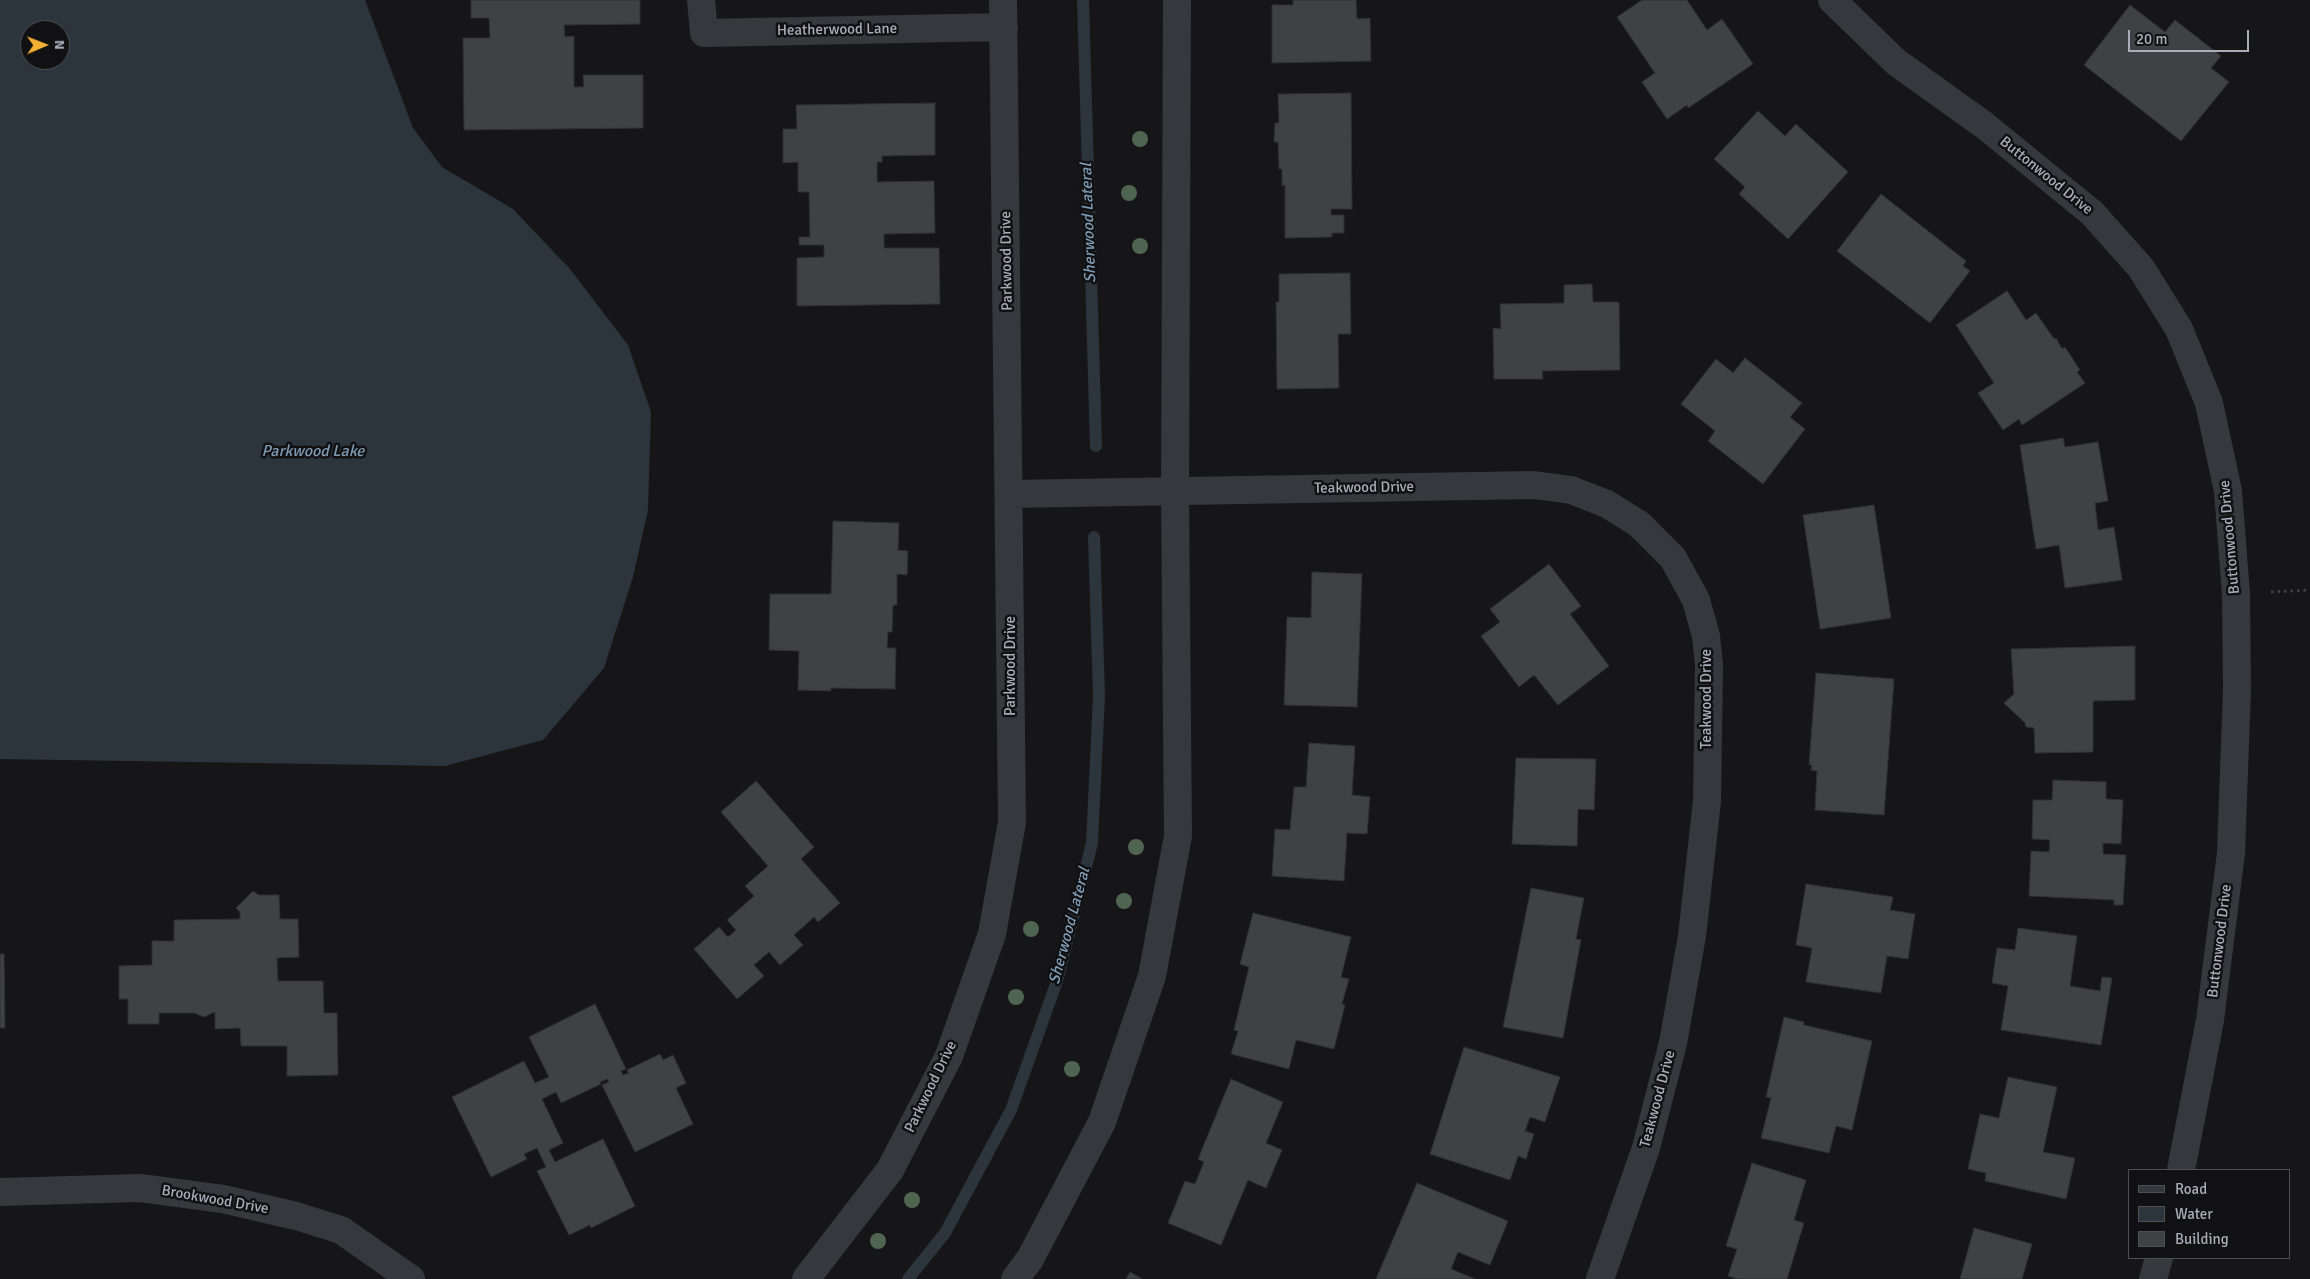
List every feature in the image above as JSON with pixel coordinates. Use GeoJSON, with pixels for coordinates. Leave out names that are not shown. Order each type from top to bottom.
{"type":"FeatureCollection","features":[{"type":"Feature","properties":{"kind":"street","name":"Heatherwood Lane"},"geometry":{"type":"LineString","coordinates":[[701,0],[704,33],[1004,27]]}},
{"type":"Feature","properties":{"kind":"street","name":"Parkwood Drive"},"geometry":{"type":"LineString","coordinates":[[806,1279],[890,1170],[950,1056],[992,934],[1012,822],[1010,494],[1003,0]]}},
{"type":"Feature","properties":{"kind":"street"},"geometry":{"type":"LineString","coordinates":[[1014,1279],[1030,1259],[1102,1122],[1152,976],[1178,836],[1175,492],[1177,0]]}},
{"type":"Feature","properties":{"kind":"street","name":"Buttonwood Drive"},"geometry":{"type":"LineString","coordinates":[[1832,0],[1896,62],[1984,125],[2092,213],[2141,268],[2174,322],[2209,403],[2228,491],[2236,594],[2236,689],[2231,852],[2210,1020],[2180,1169]]}},
{"type":"Feature","properties":{"kind":"street","name":"Teakwood Drive"},"geometry":{"type":"LineString","coordinates":[[1010,494],[1534,485],[1571,490],[1607,504],[1640,524],[1673,558],[1696,600],[1706,636],[1709,665],[1707,801],[1692,936],[1673,1043],[1646,1148],[1600,1279]]}},
{"type":"Feature","properties":{"kind":"street","name":"Brookwood Drive"},"geometry":{"type":"LineString","coordinates":[[0,1192],[140,1188],[223,1199],[296,1216],[341,1230],[412,1279]]}},
{"type":"Feature","properties":{"kind":"street"},"geometry":{"type":"LineString","coordinates":[[2153,1279],[2158,1259]]}},
{"type":"Feature","properties":{"kind":"path"},"geometry":{"type":"LineString","coordinates":[[2268,592],[2310,590]]}},
{"type":"Feature","properties":{"kind":"water","name":"Parkwood Lake"},"geometry":{"type":"Polygon","coordinates":[[[0,0],[365,0],[413,128],[442,167],[513,209],[570,269],[628,345],[651,412],[648,510],[633,577],[604,668],[543,740],[445,766],[0,759],[0,0]]]}},
{"type":"Feature","properties":{"kind":"building"},"geometry":{"type":"Polygon","coordinates":[[[471,0],[640,0],[640,24],[564,25],[565,37],[574,36],[574,87],[584,87],[583,75],[643,75],[643,128],[464,130],[463,38],[490,38],[489,18],[471,18],[471,0]]]}},
{"type":"Feature","properties":{"kind":"building"},"geometry":{"type":"Polygon","coordinates":[[[1293,0],[1356,0],[1357,19],[1370,18],[1371,61],[1272,63],[1272,5],[1293,5],[1293,0]]]}},
{"type":"Feature","properties":{"kind":"building"},"geometry":{"type":"Polygon","coordinates":[[[1642,0],[1687,0],[1707,30],[1722,19],[1753,64],[1688,108],[1687,105],[1667,119],[1642,82],[1655,73],[1617,17],[1642,0]]]}},
{"type":"Feature","properties":{"kind":"building"},"geometry":{"type":"Polygon","coordinates":[[[2130,5],[2165,32],[2175,20],[2221,56],[2211,68],[2229,82],[2181,141],[2084,65],[2130,5]]]}},
{"type":"Feature","properties":{"kind":"building"},"geometry":{"type":"Polygon","coordinates":[[[1351,93],[1352,209],[1331,209],[1331,215],[1344,215],[1344,233],[1332,233],[1332,237],[1285,238],[1285,185],[1282,186],[1282,169],[1279,169],[1278,142],[1274,142],[1275,123],[1279,123],[1278,94],[1351,93]]]}},
{"type":"Feature","properties":{"kind":"building"},"geometry":{"type":"Polygon","coordinates":[[[935,103],[935,155],[882,156],[882,162],[877,162],[877,182],[934,181],[935,233],[884,234],[884,248],[939,248],[940,304],[797,306],[797,258],[824,257],[824,245],[799,245],[799,237],[810,237],[809,192],[798,192],[798,162],[783,163],[783,129],[797,129],[796,105],[935,103]]]}},
{"type":"Feature","properties":{"kind":"building"},"geometry":{"type":"Polygon","coordinates":[[[1758,111],[1785,136],[1796,124],[1848,172],[1788,239],[1739,194],[1745,187],[1714,159],[1758,111]]]}},
{"type":"Feature","properties":{"kind":"building"},"geometry":{"type":"Polygon","coordinates":[[[1881,194],[1966,261],[1963,266],[1970,271],[1930,323],[1837,251],[1881,194]]]}},
{"type":"Feature","properties":{"kind":"building"},"geometry":{"type":"Polygon","coordinates":[[[1350,273],[1351,334],[1338,334],[1339,388],[1277,389],[1276,302],[1279,302],[1279,274],[1350,273]]]}},
{"type":"Feature","properties":{"kind":"building"},"geometry":{"type":"Polygon","coordinates":[[[1592,284],[1593,302],[1619,302],[1620,370],[1542,371],[1543,379],[1494,379],[1493,328],[1501,329],[1500,304],[1564,303],[1564,285],[1592,284]]]}},
{"type":"Feature","properties":{"kind":"building"},"geometry":{"type":"Polygon","coordinates":[[[2007,291],[2026,320],[2036,313],[2054,339],[2056,338],[2062,349],[2065,347],[2080,370],[2077,372],[2085,383],[2022,425],[2019,419],[2003,430],[1978,393],[1994,383],[1956,325],[2007,291]]]}},
{"type":"Feature","properties":{"kind":"building"},"geometry":{"type":"Polygon","coordinates":[[[1745,358],[1802,403],[1790,417],[1805,429],[1763,484],[1708,441],[1715,431],[1681,404],[1716,359],[1733,373],[1745,358]]]}},
{"type":"Feature","properties":{"kind":"building"},"geometry":{"type":"Polygon","coordinates":[[[2063,438],[2065,447],[2098,442],[2108,501],[2095,503],[2098,530],[2114,527],[2122,580],[2065,588],[2059,545],[2036,549],[2020,445],[2063,438]]]}},
{"type":"Feature","properties":{"kind":"building"},"geometry":{"type":"Polygon","coordinates":[[[1874,505],[1891,618],[1820,629],[1803,515],[1874,505]]]}},
{"type":"Feature","properties":{"kind":"building"},"geometry":{"type":"Polygon","coordinates":[[[833,521],[899,523],[898,550],[908,551],[907,575],[897,574],[897,605],[893,605],[892,632],[888,632],[887,648],[896,648],[895,689],[831,688],[831,691],[798,690],[799,651],[769,650],[770,594],[831,594],[833,521]]]}},
{"type":"Feature","properties":{"kind":"building"},"geometry":{"type":"Polygon","coordinates":[[[1549,564],[1581,606],[1570,614],[1609,666],[1558,705],[1534,675],[1519,687],[1481,636],[1500,622],[1490,609],[1549,564]]]}},
{"type":"Feature","properties":{"kind":"building"},"geometry":{"type":"Polygon","coordinates":[[[1312,572],[1362,574],[1357,707],[1284,705],[1287,617],[1311,618],[1312,572]]]}},
{"type":"Feature","properties":{"kind":"building"},"geometry":{"type":"Polygon","coordinates":[[[2135,646],[2135,700],[2093,701],[2093,752],[2035,753],[2034,728],[2026,727],[2025,723],[2004,703],[2014,694],[2011,649],[2135,646]]]}},
{"type":"Feature","properties":{"kind":"building"},"geometry":{"type":"Polygon","coordinates":[[[1816,673],[1894,679],[1884,815],[1815,810],[1817,771],[1811,770],[1812,765],[1809,765],[1816,673]]]}},
{"type":"Feature","properties":{"kind":"building"},"geometry":{"type":"Polygon","coordinates":[[[1309,743],[1355,746],[1352,795],[1370,797],[1367,834],[1347,833],[1344,881],[1272,876],[1275,829],[1290,830],[1294,787],[1306,787],[1309,743]]]}},
{"type":"Feature","properties":{"kind":"building"},"geometry":{"type":"Polygon","coordinates":[[[1516,758],[1596,759],[1594,810],[1578,809],[1577,846],[1512,844],[1516,758]]]}},
{"type":"Feature","properties":{"kind":"building"},"geometry":{"type":"Polygon","coordinates":[[[2053,780],[2106,782],[2106,799],[2123,800],[2121,844],[2103,843],[2103,854],[2126,855],[2123,905],[2114,905],[2114,900],[2029,896],[2031,851],[2049,852],[2050,840],[2032,839],[2033,800],[2052,800],[2053,780]]]}},
{"type":"Feature","properties":{"kind":"building"},"geometry":{"type":"Polygon","coordinates":[[[756,781],[814,847],[801,859],[840,903],[818,922],[814,917],[794,935],[803,945],[780,965],[769,952],[754,965],[764,976],[737,999],[694,949],[719,927],[728,937],[736,930],[727,920],[754,896],[745,886],[768,866],[721,812],[756,781]]]}},
{"type":"Feature","properties":{"kind":"building"},"geometry":{"type":"Polygon","coordinates":[[[1806,884],[1893,897],[1890,910],[1915,914],[1908,959],[1887,956],[1881,993],[1806,982],[1812,948],[1796,945],[1806,884]]]}},
{"type":"Feature","properties":{"kind":"building"},"geometry":{"type":"Polygon","coordinates":[[[1531,888],[1584,898],[1576,939],[1581,940],[1563,1038],[1503,1027],[1531,888]]]}},
{"type":"Feature","properties":{"kind":"building"},"geometry":{"type":"Polygon","coordinates":[[[253,891],[259,895],[279,895],[280,919],[298,919],[299,957],[277,958],[278,981],[323,981],[324,1013],[337,1013],[338,1075],[287,1076],[287,1046],[241,1046],[240,1028],[215,1029],[215,1012],[204,1017],[194,1013],[159,1013],[159,1024],[128,1024],[128,999],[119,999],[119,966],[152,965],[152,941],[174,941],[174,920],[240,919],[240,912],[236,908],[253,891]]]}},
{"type":"Feature","properties":{"kind":"building"},"geometry":{"type":"Polygon","coordinates":[[[1253,913],[1351,937],[1341,977],[1349,979],[1342,1004],[1345,1005],[1334,1049],[1296,1040],[1289,1069],[1231,1054],[1238,1031],[1234,1030],[1249,967],[1240,964],[1253,913]]]}},
{"type":"Feature","properties":{"kind":"building"},"geometry":{"type":"Polygon","coordinates":[[[2018,928],[2077,936],[2070,986],[2100,991],[2102,977],[2112,978],[2101,1045],[2001,1030],[2008,986],[1992,983],[1997,948],[2015,950],[2018,928]]]}},
{"type":"Feature","properties":{"kind":"building"},"geometry":{"type":"Polygon","coordinates":[[[0,954],[4,954],[5,1028],[0,1028],[0,954]]]}},
{"type":"Feature","properties":{"kind":"building"},"geometry":{"type":"Polygon","coordinates":[[[595,1004],[626,1069],[621,1071],[623,1075],[629,1073],[627,1070],[660,1054],[663,1060],[673,1055],[686,1083],[676,1088],[693,1124],[635,1152],[602,1085],[609,1082],[607,1079],[600,1082],[601,1084],[561,1103],[556,1092],[542,1099],[563,1143],[549,1150],[555,1162],[603,1139],[635,1206],[591,1228],[590,1225],[569,1235],[537,1171],[546,1167],[537,1148],[524,1154],[527,1159],[491,1177],[452,1097],[524,1061],[535,1083],[549,1077],[529,1037],[595,1004]]]}},
{"type":"Feature","properties":{"kind":"building"},"geometry":{"type":"Polygon","coordinates":[[[1784,1017],[1804,1022],[1804,1025],[1872,1041],[1852,1130],[1836,1126],[1829,1153],[1761,1138],[1771,1098],[1766,1097],[1784,1017]]]}},
{"type":"Feature","properties":{"kind":"building"},"geometry":{"type":"Polygon","coordinates":[[[1464,1047],[1560,1077],[1545,1122],[1530,1117],[1525,1131],[1534,1134],[1526,1159],[1518,1156],[1510,1180],[1430,1154],[1464,1047]]]}},
{"type":"Feature","properties":{"kind":"building"},"geometry":{"type":"Polygon","coordinates":[[[2008,1077],[2057,1087],[2043,1152],[2075,1158],[2066,1199],[1985,1181],[1986,1173],[1968,1169],[1980,1114],[1999,1118],[2008,1077]]]}},
{"type":"Feature","properties":{"kind":"building"},"geometry":{"type":"Polygon","coordinates":[[[1231,1079],[1283,1102],[1266,1143],[1282,1150],[1266,1188],[1248,1180],[1221,1245],[1168,1223],[1185,1181],[1195,1184],[1204,1162],[1198,1159],[1231,1079]]]}},
{"type":"Feature","properties":{"kind":"building"},"geometry":{"type":"Polygon","coordinates":[[[1752,1163],[1806,1180],[1794,1220],[1804,1223],[1787,1279],[1737,1279],[1728,1276],[1737,1249],[1726,1246],[1752,1163]]]}},
{"type":"Feature","properties":{"kind":"building"},"geometry":{"type":"Polygon","coordinates":[[[1417,1183],[1508,1221],[1490,1265],[1458,1252],[1451,1269],[1475,1279],[1376,1279],[1417,1183]]]}},
{"type":"Feature","properties":{"kind":"building"},"geometry":{"type":"Polygon","coordinates":[[[1974,1228],[2032,1244],[2022,1279],[1960,1279],[1974,1228]]]}},
{"type":"Feature","properties":{"kind":"building"},"geometry":{"type":"Polygon","coordinates":[[[1130,1272],[1142,1279],[1126,1279],[1130,1272]]]}},
{"type":"Feature","properties":{"kind":"waterway","name":"Sherwood Lateral"},"geometry":{"type":"LineString","coordinates":[[1083,0],[1096,446]]}},
{"type":"Feature","properties":{"kind":"waterway","name":"Sherwood Lateral"},"geometry":{"type":"LineString","coordinates":[[908,1279],[945,1233],[1011,1110],[1057,981],[1092,843],[1099,696],[1094,537]]}}]}
